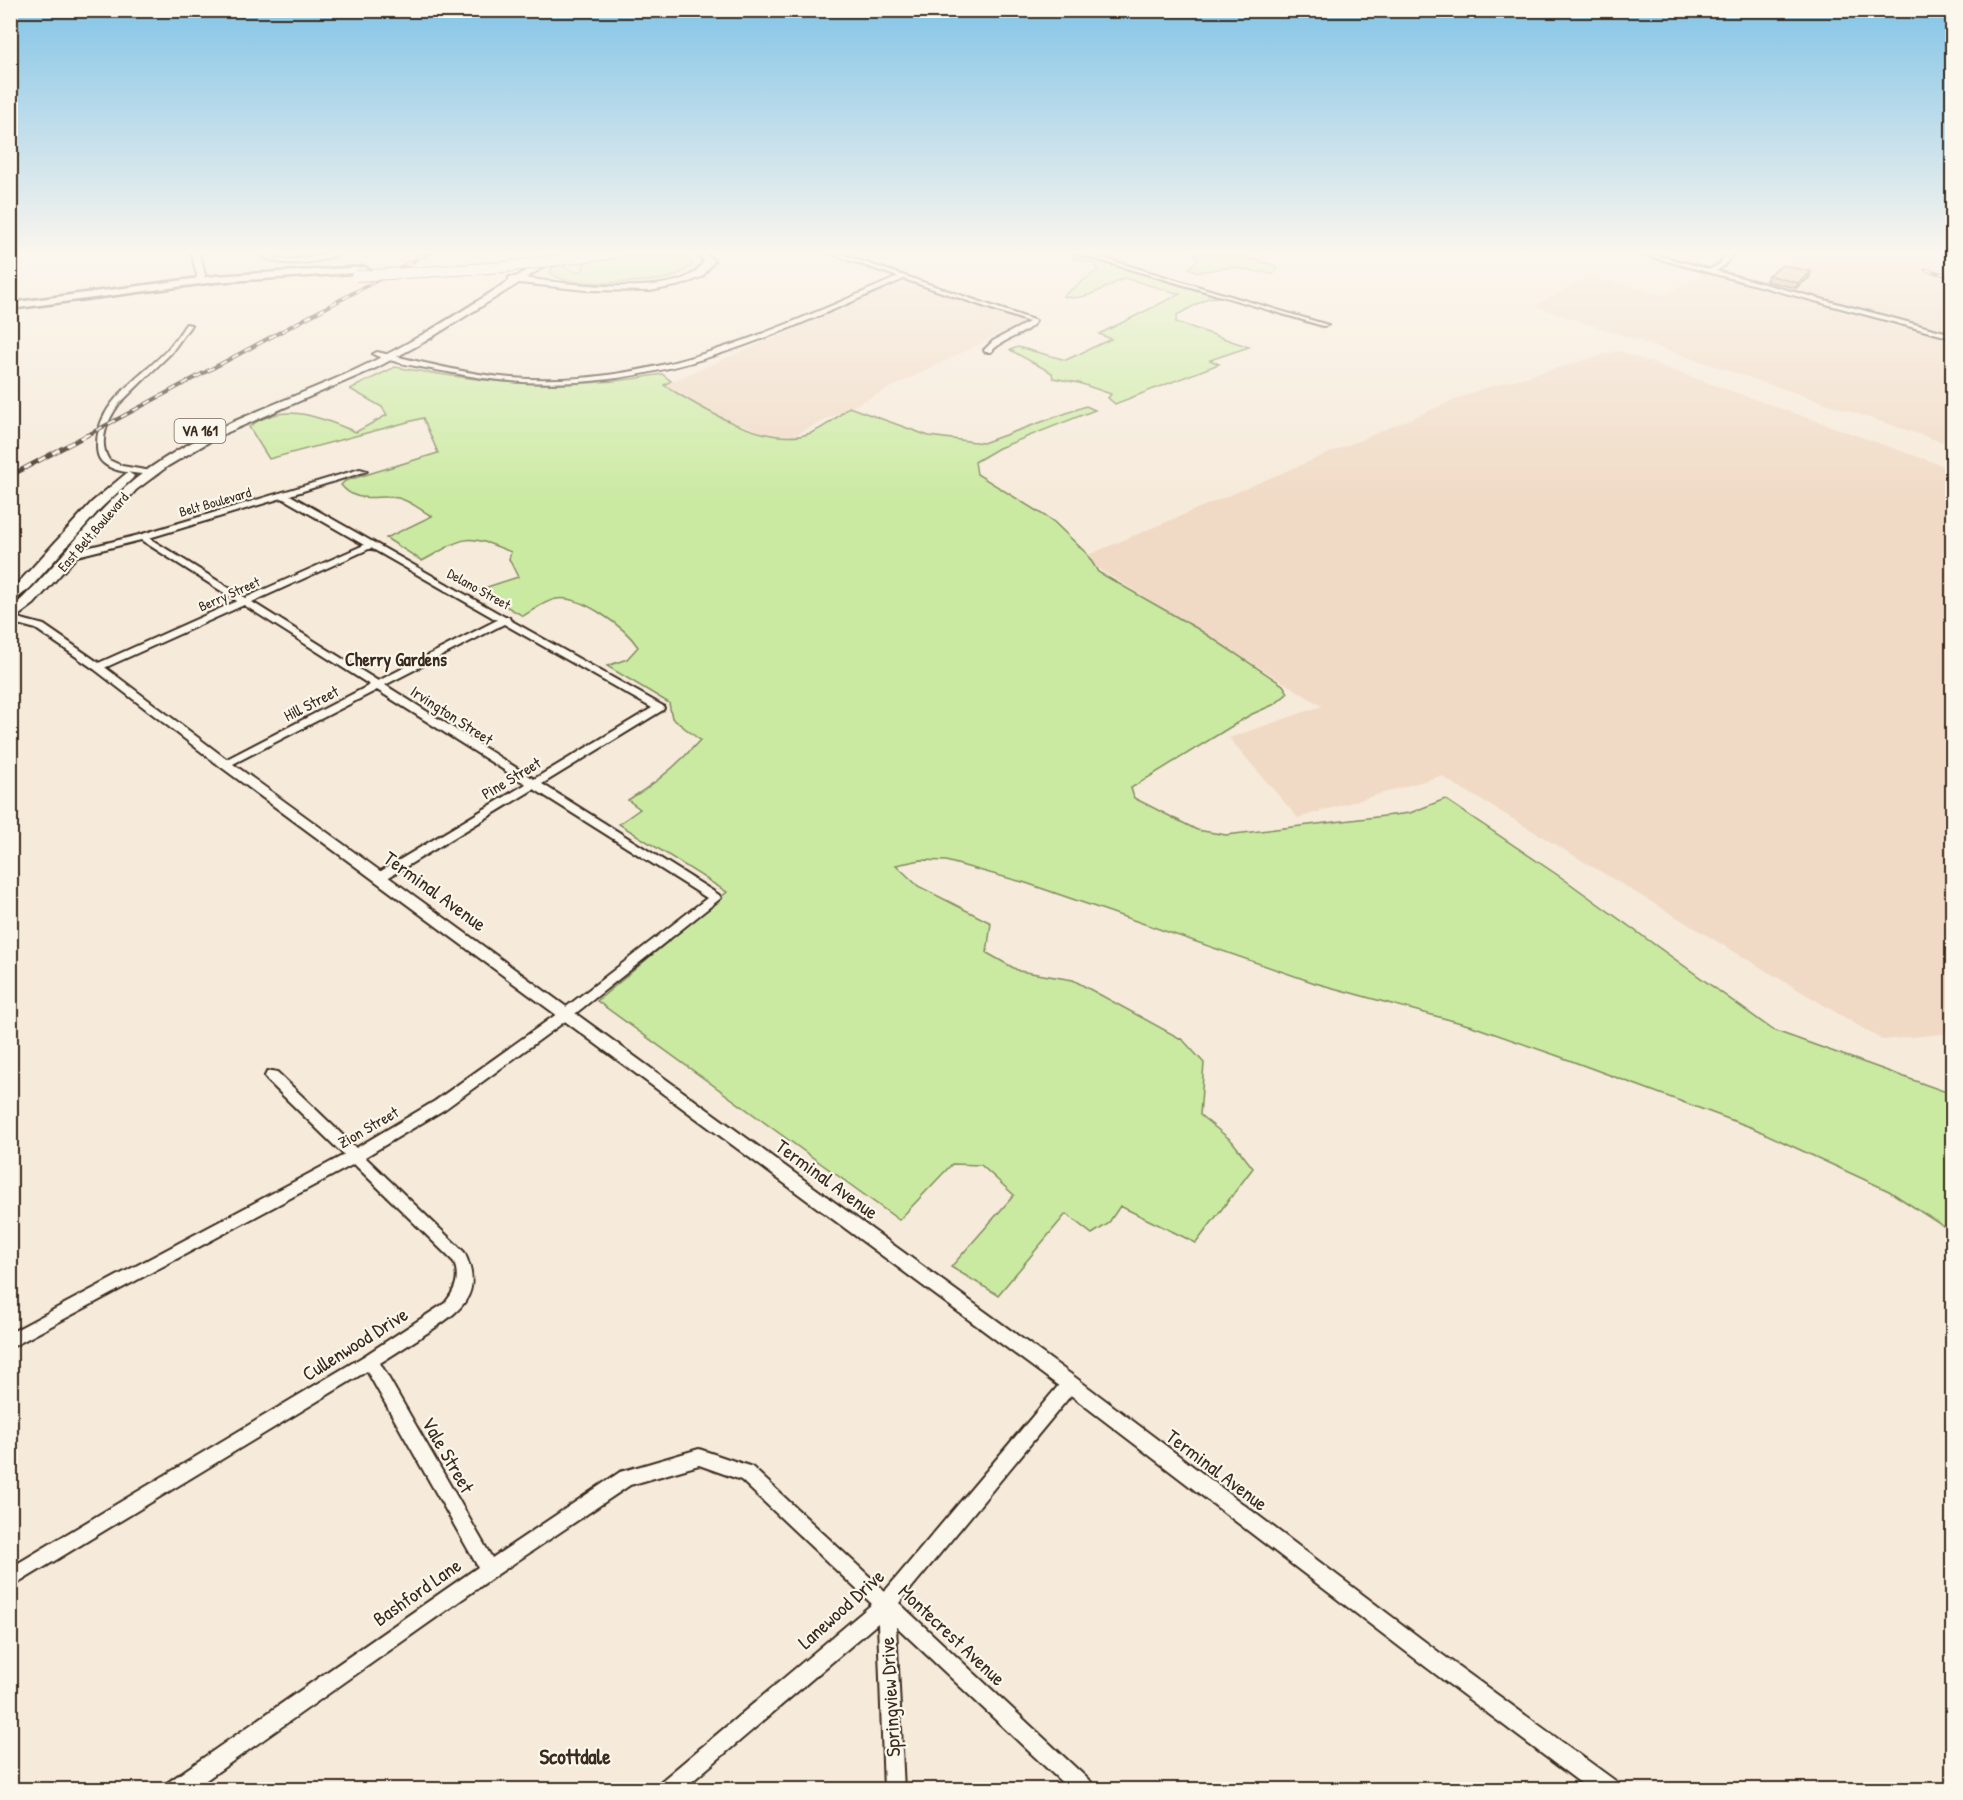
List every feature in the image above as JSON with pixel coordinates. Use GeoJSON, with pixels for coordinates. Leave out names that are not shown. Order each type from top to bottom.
{"type":"FeatureCollection","features":[{"type":"Feature","properties":{"kind":"main road","name":"East Belt Boulevard"},"geometry":{"type":"LineString","coordinates":[[10,619],[44,588],[110,508],[151,473],[192,447],[253,415],[348,378],[414,336]]}},
{"type":"Feature","properties":{"kind":"main road","name":"East Belt Boulevard"},"geometry":{"type":"LineString","coordinates":[[10,600],[34,578],[95,505],[158,454],[210,426],[383,356],[418,336]]}},
{"type":"Feature","properties":{"kind":"street"},"geometry":{"type":"LineString","coordinates":[[151,473],[112,466],[104,460],[101,453],[102,427],[123,396],[171,351],[183,336]]}},
{"type":"Feature","properties":{"kind":"street"},"geometry":{"type":"LineString","coordinates":[[383,356],[461,373],[513,380],[573,381],[635,375],[721,353],[762,336]]}},
{"type":"Feature","properties":{"kind":"street"},"geometry":{"type":"LineString","coordinates":[[988,350],[995,342],[1007,336]]}},
{"type":"Feature","properties":{"kind":"street","name":"Belt Boulevard"},"geometry":{"type":"LineString","coordinates":[[74,554],[285,496],[363,471]]}},
{"type":"Feature","properties":{"kind":"street","name":"Delano Street"},"geometry":{"type":"LineString","coordinates":[[285,496],[506,619],[659,708]]}},
{"type":"Feature","properties":{"kind":"street","name":"Irvington Street"},"geometry":{"type":"LineString","coordinates":[[142,537],[715,898]]}},
{"type":"Feature","properties":{"kind":"street","name":"Berry Street"},"geometry":{"type":"LineString","coordinates":[[98,667],[371,545]]}},
{"type":"Feature","properties":{"kind":"street","name":"Terminal Avenue"},"geometry":{"type":"LineString","coordinates":[[10,619],[40,627],[98,667],[225,764],[1070,1384],[1432,1660],[1609,1790]]}},
{"type":"Feature","properties":{"kind":"street","name":"Hill Street"},"geometry":{"type":"LineString","coordinates":[[225,764],[506,619]]}},
{"type":"Feature","properties":{"kind":"street","name":"Pine Street"},"geometry":{"type":"LineString","coordinates":[[380,877],[659,708]]}},
{"type":"Feature","properties":{"kind":"street","name":"Zion Street"},"geometry":{"type":"LineString","coordinates":[[10,1341],[354,1157],[440,1105],[566,1014],[715,898]]}},
{"type":"Feature","properties":{"kind":"street","name":"Cullenwood Drive"},"geometry":{"type":"LineString","coordinates":[[10,1579],[370,1361],[452,1308],[464,1289],[465,1270],[459,1257],[272,1076]]}},
{"type":"Feature","properties":{"kind":"street","name":"Vale Street"},"geometry":{"type":"LineString","coordinates":[[370,1361],[489,1570]]}},
{"type":"Feature","properties":{"kind":"street","name":"Lanewood Drive"},"geometry":{"type":"LineString","coordinates":[[666,1790],[886,1604],[1070,1384]]}},
{"type":"Feature","properties":{"kind":"street","name":"Bashford Lane"},"geometry":{"type":"LineString","coordinates":[[174,1790],[489,1570],[626,1478],[699,1457]]}},
{"type":"Feature","properties":{"kind":"street","name":"Montecrest Avenue"},"geometry":{"type":"LineString","coordinates":[[699,1457],[746,1473],[1085,1790]]}},
{"type":"Feature","properties":{"kind":"street","name":"Springview Drive"},"geometry":{"type":"LineString","coordinates":[[886,1604],[894,1790]]}},
{"type":"Feature","properties":{"kind":"shaded area"},"geometry":{"type":"Polygon","coordinates":[[[778,336],[996,336],[793,436],[763,433],[702,409],[663,385],[778,336]]]}},
{"type":"Feature","properties":{"kind":"shaded area"},"geometry":{"type":"Polygon","coordinates":[[[1625,336],[1945,336],[1952,338],[1952,435],[1942,442],[1625,336]]]}},
{"type":"Feature","properties":{"kind":"shaded area"},"geometry":{"type":"Polygon","coordinates":[[[1618,351],[1952,469],[1952,1033],[1882,1040],[1441,776],[1298,818],[1229,738],[1322,706],[1081,558],[1481,389],[1618,351]]]}},
{"type":"Feature","properties":{"kind":"green space"},"geometry":{"type":"Polygon","coordinates":[[[1104,336],[1217,336],[1249,347],[1210,360],[1219,364],[1115,404],[1108,398],[1111,394],[1079,383],[1053,378],[1052,373],[1010,350],[1018,347],[1066,360],[1111,339],[1104,336]]]}},
{"type":"Feature","properties":{"kind":"green space"},"geometry":{"type":"Polygon","coordinates":[[[395,367],[496,381],[561,384],[628,380],[662,374],[671,381],[664,385],[715,415],[755,431],[775,435],[794,436],[811,433],[826,425],[849,407],[929,436],[983,443],[1086,406],[1095,410],[999,448],[975,462],[977,474],[1053,521],[1087,554],[1098,572],[1198,629],[1283,685],[1288,693],[1275,704],[1250,715],[1131,788],[1134,798],[1197,830],[1226,835],[1410,813],[1445,799],[1565,880],[1773,1030],[1952,1094],[1952,1232],[1889,1191],[1753,1128],[1472,1026],[1315,983],[1026,883],[946,861],[921,860],[896,865],[918,886],[991,923],[987,953],[1019,971],[1073,980],[1183,1040],[1204,1063],[1200,1115],[1232,1141],[1253,1168],[1196,1243],[1120,1206],[1108,1224],[1092,1234],[1066,1214],[998,1295],[951,1267],[1014,1195],[981,1165],[952,1164],[899,1220],[597,1001],[727,892],[619,824],[640,809],[628,800],[666,773],[700,740],[672,718],[669,703],[607,666],[627,659],[638,647],[613,622],[590,607],[566,599],[552,600],[523,616],[478,590],[518,577],[509,559],[511,552],[483,542],[465,540],[422,561],[386,538],[432,516],[402,499],[361,497],[347,491],[341,485],[345,481],[438,453],[423,418],[269,459],[249,427],[275,414],[289,413],[316,417],[356,432],[387,415],[382,407],[350,389],[395,367]]]}},
{"type":"Feature","properties":{"kind":"railway"},"geometry":{"type":"LineString","coordinates":[[84,437],[273,336]]}},
{"type":"Feature","properties":{"kind":"railway"},"geometry":{"type":"LineString","coordinates":[[10,476],[87,435]]}},
{"type":"Feature","properties":{"kind":"district","name":"Cherry Gardens"},"geometry":{"type":"Point","coordinates":[396,660]}},
{"type":"Feature","properties":{"kind":"district","name":"Scottdale"},"geometry":{"type":"Point","coordinates":[575,1757]}}]}
